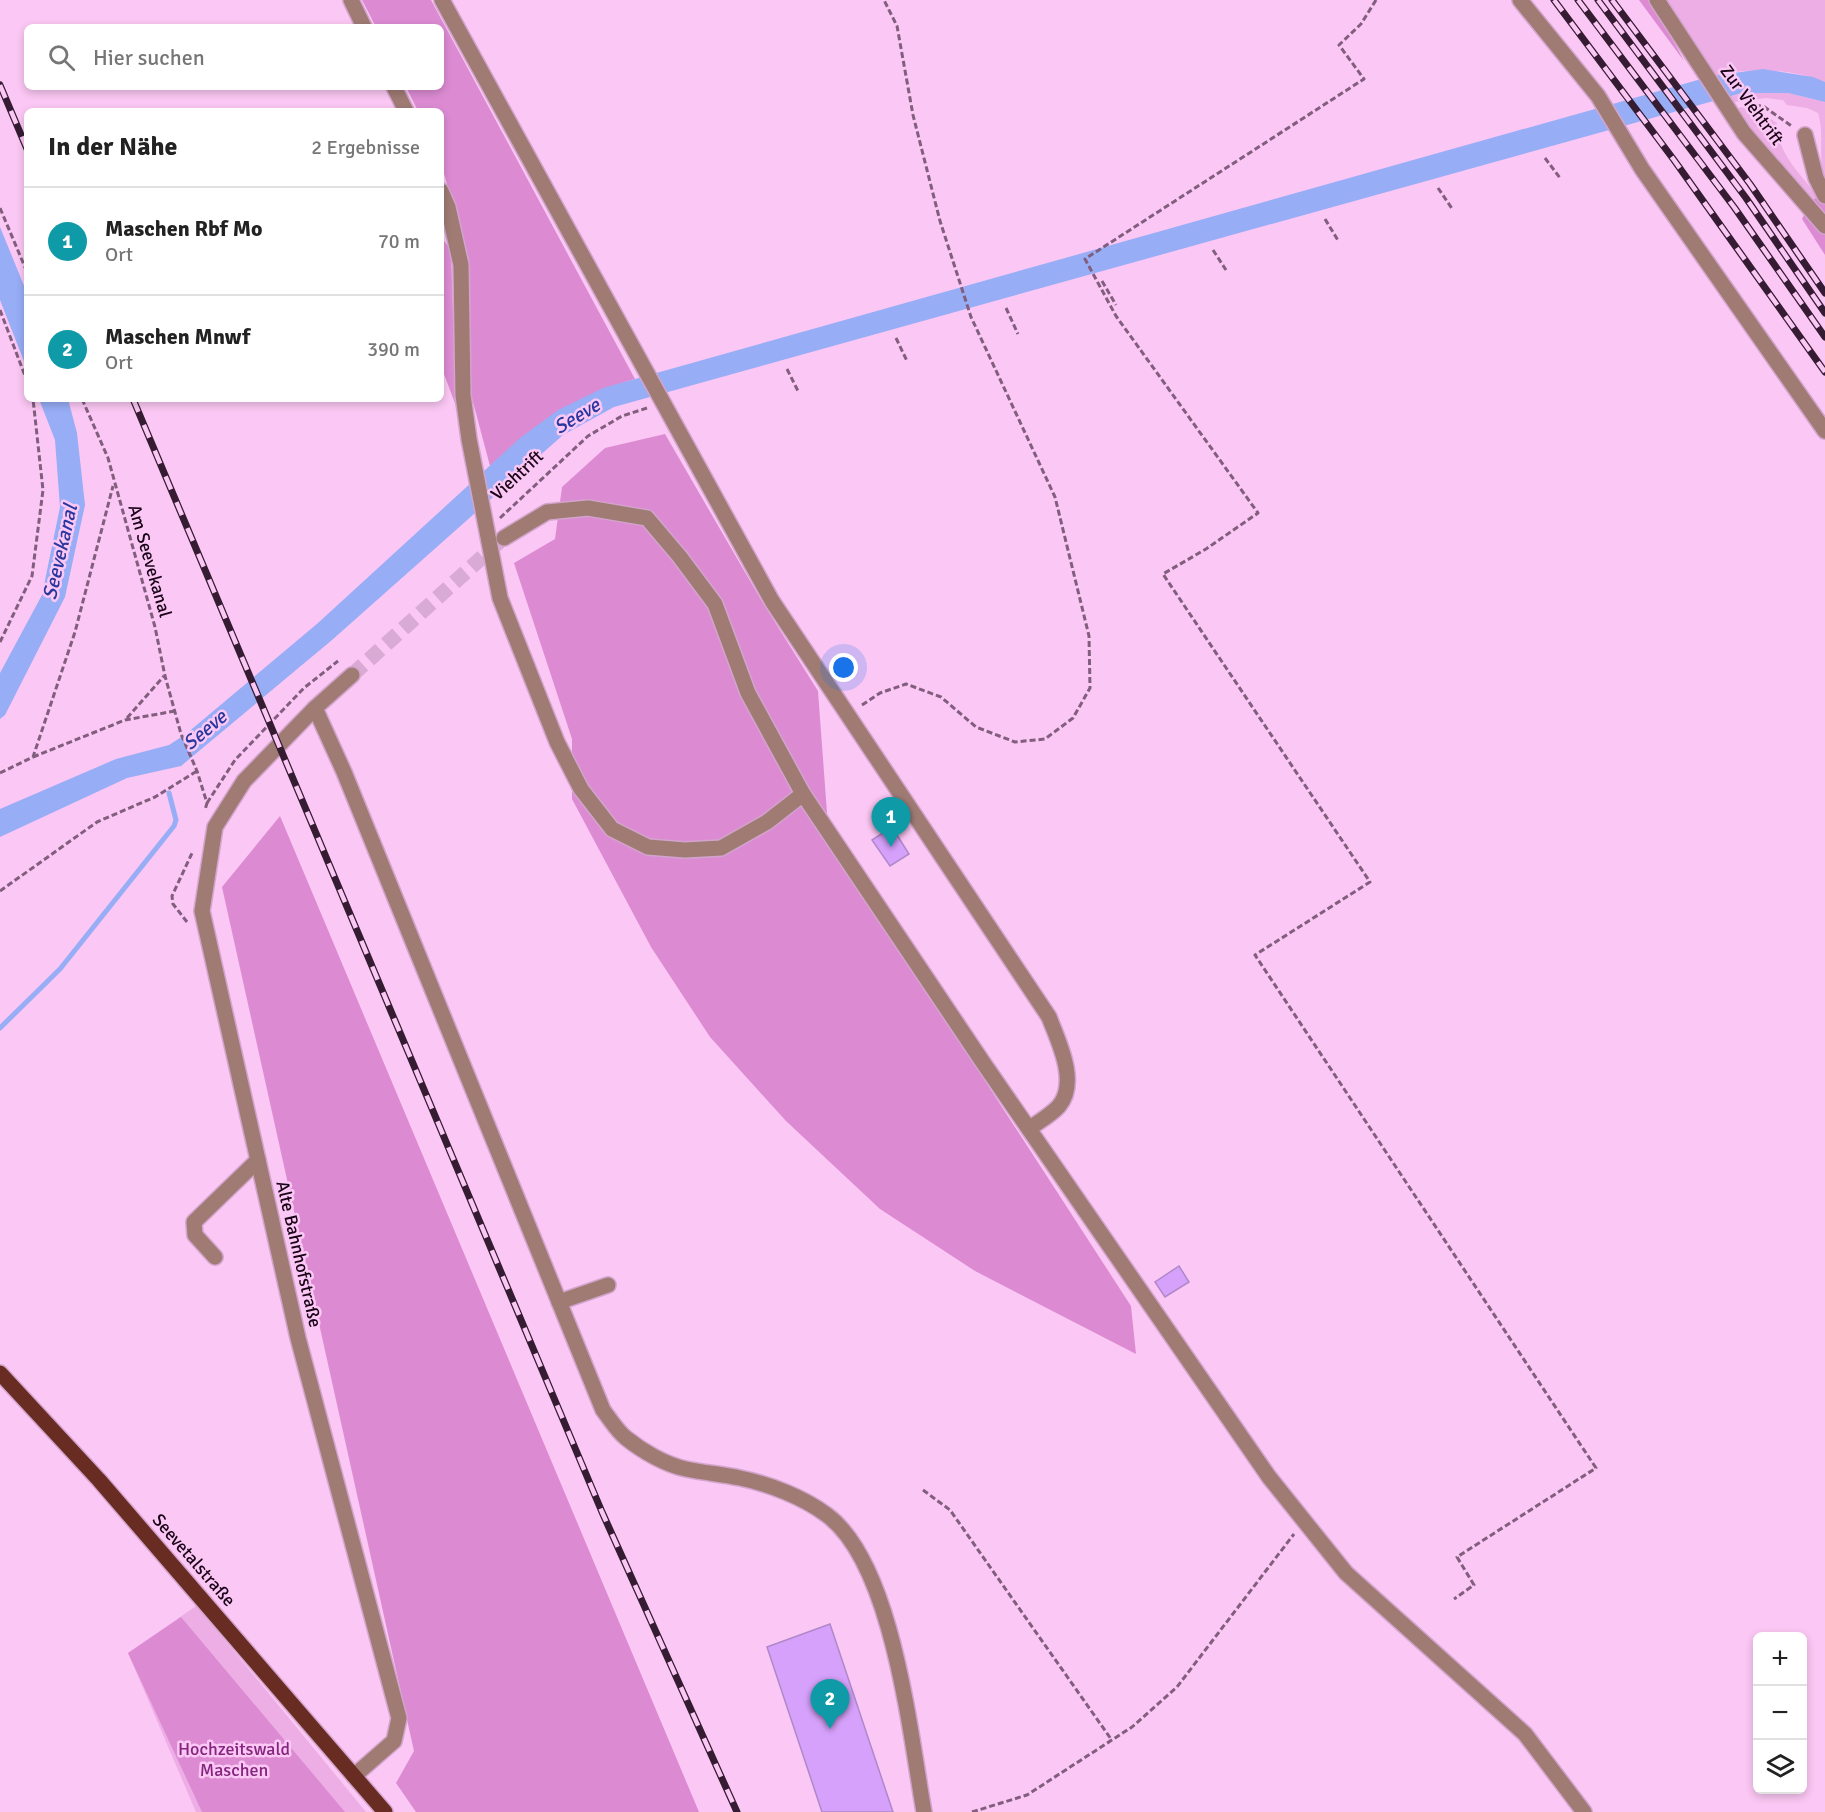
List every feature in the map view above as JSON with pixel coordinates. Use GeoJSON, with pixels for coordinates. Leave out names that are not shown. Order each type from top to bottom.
{"type":"FeatureCollection","features":[{"type":"Feature","properties":{"kind":"main road","name":"Seevetalstraße"},"geometry":{"type":"LineString","coordinates":[[0,1373],[99,1480],[354,1776]]}},
{"type":"Feature","properties":{"kind":"main road"},"geometry":{"type":"LineString","coordinates":[[354,1776],[385,1812]]}},
{"type":"Feature","properties":{"kind":"street"},"geometry":{"type":"LineString","coordinates":[[351,0],[363,24]]}},
{"type":"Feature","properties":{"kind":"street"},"geometry":{"type":"LineString","coordinates":[[442,0],[772,601],[1049,1017],[1064,1056],[1067,1088],[1059,1106],[1029,1129]]}},
{"type":"Feature","properties":{"kind":"street"},"geometry":{"type":"LineString","coordinates":[[1520,0],[1598,96],[1642,169],[1825,431]]}},
{"type":"Feature","properties":{"kind":"street","name":"Zur Viehtrift"},"geometry":{"type":"LineString","coordinates":[[1657,0],[1744,133],[1825,226]]}},
{"type":"Feature","properties":{"kind":"street"},"geometry":{"type":"LineString","coordinates":[[396,90],[404,108]]}},
{"type":"Feature","properties":{"kind":"street"},"geometry":{"type":"LineString","coordinates":[[1804,135],[1816,178],[1825,196]]}},
{"type":"Feature","properties":{"kind":"street"},"geometry":{"type":"LineString","coordinates":[[444,198],[461,265],[463,395],[469,439],[500,598],[557,742],[581,789],[612,829],[648,847],[685,850],[721,848],[767,822],[803,794]]}},
{"type":"Feature","properties":{"kind":"street"},"geometry":{"type":"LineString","coordinates":[[504,538],[547,512],[588,508],[647,518],[715,604],[748,693],[803,794],[1029,1129],[1235,1428],[1303,1522],[1346,1573],[1525,1734],[1584,1812]]}},
{"type":"Feature","properties":{"kind":"street","name":"Alte Bahnhofstraße"},"geometry":{"type":"LineString","coordinates":[[352,675],[315,708],[244,781],[215,827],[202,911],[298,1338],[399,1718],[394,1741],[354,1776]]}},
{"type":"Feature","properties":{"kind":"street"},"geometry":{"type":"LineString","coordinates":[[315,708],[344,772],[603,1410],[624,1437],[654,1455],[684,1469],[742,1478],[796,1496],[828,1515],[848,1538],[866,1568],[888,1620],[924,1812]]}},
{"type":"Feature","properties":{"kind":"street"},"geometry":{"type":"LineString","coordinates":[[215,1257],[195,1234],[194,1222],[258,1160]]}},
{"type":"Feature","properties":{"kind":"street"},"geometry":{"type":"LineString","coordinates":[[559,1302],[608,1285]]}},
{"type":"Feature","properties":{"kind":"path"},"geometry":{"type":"LineString","coordinates":[[848,716],[880,693],[906,684],[941,697],[976,727],[1015,742],[1045,739],[1073,718],[1090,688],[1089,636],[1055,497],[971,317],[940,220],[913,115],[897,26],[884,0]]}},
{"type":"Feature","properties":{"kind":"path"},"geometry":{"type":"LineString","coordinates":[[1376,0],[1361,24],[1339,45],[1364,79],[1085,259],[1116,316],[1258,513],[1206,549],[1163,574],[1370,882],[1255,955],[1596,1468],[1457,1557],[1474,1585],[1454,1599]]}},
{"type":"Feature","properties":{"kind":"path"},"geometry":{"type":"LineString","coordinates":[[1743,105],[1763,106],[1804,135]]}},
{"type":"Feature","properties":{"kind":"path"},"geometry":{"type":"LineString","coordinates":[[1545,158],[1560,178]]}},
{"type":"Feature","properties":{"kind":"path"},"geometry":{"type":"LineString","coordinates":[[1438,188],[1453,210]]}},
{"type":"Feature","properties":{"kind":"path"},"geometry":{"type":"LineString","coordinates":[[0,208],[24,265]]}},
{"type":"Feature","properties":{"kind":"path"},"geometry":{"type":"LineString","coordinates":[[1324,219],[1339,242]]}},
{"type":"Feature","properties":{"kind":"path"},"geometry":{"type":"LineString","coordinates":[[1213,250],[1226,270]]}},
{"type":"Feature","properties":{"kind":"path"},"geometry":{"type":"LineString","coordinates":[[1102,281],[1116,305]]}},
{"type":"Feature","properties":{"kind":"path"},"geometry":{"type":"LineString","coordinates":[[1006,308],[1018,334]]}},
{"type":"Feature","properties":{"kind":"path"},"geometry":{"type":"LineString","coordinates":[[0,310],[24,373]]}},
{"type":"Feature","properties":{"kind":"path"},"geometry":{"type":"LineString","coordinates":[[896,338],[907,361]]}},
{"type":"Feature","properties":{"kind":"path"},"geometry":{"type":"LineString","coordinates":[[787,369],[799,393]]}},
{"type":"Feature","properties":{"kind":"path"},"geometry":{"type":"LineString","coordinates":[[0,642],[32,576],[43,490],[33,402]]}},
{"type":"Feature","properties":{"kind":"path","name":"Am Seevekanal"},"geometry":{"type":"LineString","coordinates":[[83,402],[108,458],[113,484],[155,627],[165,676],[181,734],[193,757]]}},
{"type":"Feature","properties":{"kind":"path","name":"Viehtrift"},"geometry":{"type":"LineString","coordinates":[[498,519],[588,436],[622,416],[654,406]]}},
{"type":"Feature","properties":{"kind":"path"},"geometry":{"type":"LineString","coordinates":[[33,757],[75,632],[113,484]]}},
{"type":"Feature","properties":{"kind":"path"},"geometry":{"type":"LineString","coordinates":[[207,803],[235,760],[304,688],[338,661]]}},
{"type":"Feature","properties":{"kind":"path"},"geometry":{"type":"LineString","coordinates":[[125,720],[165,676]]}},
{"type":"Feature","properties":{"kind":"path"},"geometry":{"type":"LineString","coordinates":[[0,774],[33,757],[125,720],[175,711]]}},
{"type":"Feature","properties":{"kind":"path"},"geometry":{"type":"LineString","coordinates":[[0,891],[97,822],[155,796],[197,771]]}},
{"type":"Feature","properties":{"kind":"path"},"geometry":{"type":"LineString","coordinates":[[923,1490],[950,1510],[1111,1739]]}},
{"type":"Feature","properties":{"kind":"path"},"geometry":{"type":"LineString","coordinates":[[972,1812],[1027,1795],[1132,1727],[1177,1687],[1303,1522]]}},
{"type":"Feature","properties":{"kind":"green space"},"geometry":{"type":"Polygon","coordinates":[[[362,0],[431,0],[444,24],[374,24],[362,0]]]}},
{"type":"Feature","properties":{"kind":"green space"},"geometry":{"type":"Polygon","coordinates":[[[1639,0],[1652,0],[1684,61],[1639,0]]]}},
{"type":"Feature","properties":{"kind":"green space"},"geometry":{"type":"Polygon","coordinates":[[[1664,0],[1825,0],[1825,82],[1798,74],[1769,70],[1740,71],[1712,76],[1664,0]]]}},
{"type":"Feature","properties":{"kind":"green space"},"geometry":{"type":"Polygon","coordinates":[[[444,24],[635,379],[615,385],[576,403],[522,438],[490,466],[469,387],[469,260],[444,173],[444,108],[416,108],[408,90],[444,90],[444,24]]]}},
{"type":"Feature","properties":{"kind":"green space"},"geometry":{"type":"Polygon","coordinates":[[[1764,91],[1788,93],[1825,102],[1825,180],[1818,113],[1807,108],[1787,105],[1783,100],[1766,98],[1734,102],[1730,96],[1764,91]]]}},
{"type":"Feature","properties":{"kind":"green space"},"geometry":{"type":"Polygon","coordinates":[[[1755,108],[1777,123],[1778,134],[1785,153],[1818,196],[1811,201],[1756,138],[1735,109],[1755,108]]]}},
{"type":"Feature","properties":{"kind":"green space"},"geometry":{"type":"Polygon","coordinates":[[[1825,192],[1825,255],[1802,219],[1811,201],[1825,192]]]}},
{"type":"Feature","properties":{"kind":"green space"},"geometry":{"type":"Polygon","coordinates":[[[444,241],[451,250],[456,406],[444,374],[444,241]]]}},
{"type":"Feature","properties":{"kind":"green space"},"geometry":{"type":"Polygon","coordinates":[[[665,434],[760,598],[818,691],[829,840],[1131,1306],[1136,1354],[975,1271],[880,1209],[786,1121],[710,1037],[651,947],[572,799],[572,739],[514,563],[555,539],[562,487],[605,448],[665,434]]]}},
{"type":"Feature","properties":{"kind":"green space"},"geometry":{"type":"Polygon","coordinates":[[[280,816],[699,1812],[416,1812],[396,1783],[414,1751],[222,887],[280,816]]]}},
{"type":"Feature","properties":{"kind":"green space","name":"Hochzeitswald Maschen"},"geometry":{"type":"Polygon","coordinates":[[[196,1606],[366,1812],[196,1812],[128,1653],[196,1606]]]}},
{"type":"Feature","properties":{"kind":"green space","name":"Hochzeitswald Maschen"},"geometry":{"type":"Polygon","coordinates":[[[181,1617],[345,1812],[202,1812],[128,1653],[181,1617]]]}},
{"type":"Feature","properties":{"kind":"water","name":"Seeve"},"geometry":{"type":"Polygon","coordinates":[[[1763,69],[1813,77],[1825,82],[1825,102],[1788,93],[1742,93],[614,407],[563,435],[332,640],[181,766],[127,778],[0,837],[0,809],[116,759],[169,745],[186,734],[318,623],[520,438],[558,410],[603,388],[1712,76],[1763,69]]]}},
{"type":"Feature","properties":{"kind":"water"},"geometry":{"type":"Polygon","coordinates":[[[0,227],[24,286],[24,361],[0,300],[0,227]]]}},
{"type":"Feature","properties":{"kind":"water","name":"Seevekanal"},"geometry":{"type":"Polygon","coordinates":[[[40,402],[69,402],[77,433],[85,505],[65,597],[5,715],[0,719],[0,673],[42,595],[60,507],[55,440],[40,402]]]}},
{"type":"Feature","properties":{"kind":"building"},"geometry":{"type":"Polygon","coordinates":[[[892,827],[909,854],[890,866],[872,840],[892,827]]]}},
{"type":"Feature","properties":{"kind":"building"},"geometry":{"type":"Polygon","coordinates":[[[1179,1266],[1189,1282],[1165,1297],[1155,1282],[1179,1266]]]}},
{"type":"Feature","properties":{"kind":"building"},"geometry":{"type":"Polygon","coordinates":[[[830,1624],[893,1812],[822,1812],[767,1647],[830,1624]]]}},
{"type":"Feature","properties":{"kind":"waterway"},"geometry":{"type":"LineString","coordinates":[[0,1028],[60,969],[174,826],[176,820],[169,793]]}},
{"type":"Feature","properties":{"kind":"tunnel"},"geometry":{"type":"LineString","coordinates":[[352,675],[499,542]]}},
{"type":"Feature","properties":{"kind":"railway"},"geometry":{"type":"LineString","coordinates":[[1554,0],[1674,160],[1825,372]]}},
{"type":"Feature","properties":{"kind":"railway"},"geometry":{"type":"LineString","coordinates":[[1578,0],[1734,207],[1825,337]]}},
{"type":"Feature","properties":{"kind":"railway"},"geometry":{"type":"LineString","coordinates":[[1598,0],[1746,198],[1825,313]]}},
{"type":"Feature","properties":{"kind":"railway"},"geometry":{"type":"LineString","coordinates":[[1612,0],[1750,184],[1825,293]]}},
{"type":"Feature","properties":{"kind":"railway"},"geometry":{"type":"LineString","coordinates":[[0,85],[24,142]]}},
{"type":"Feature","properties":{"kind":"railway"},"geometry":{"type":"LineString","coordinates":[[134,402],[602,1512],[737,1812]]}},
{"type":"Feature","properties":{"kind":"place","name":"Maschen Rbf Mo"},"geometry":{"type":"Point","coordinates":[891,847]}},
{"type":"Feature","properties":{"kind":"place","name":"Maschen Mnwf"},"geometry":{"type":"Point","coordinates":[830,1729]}}]}
